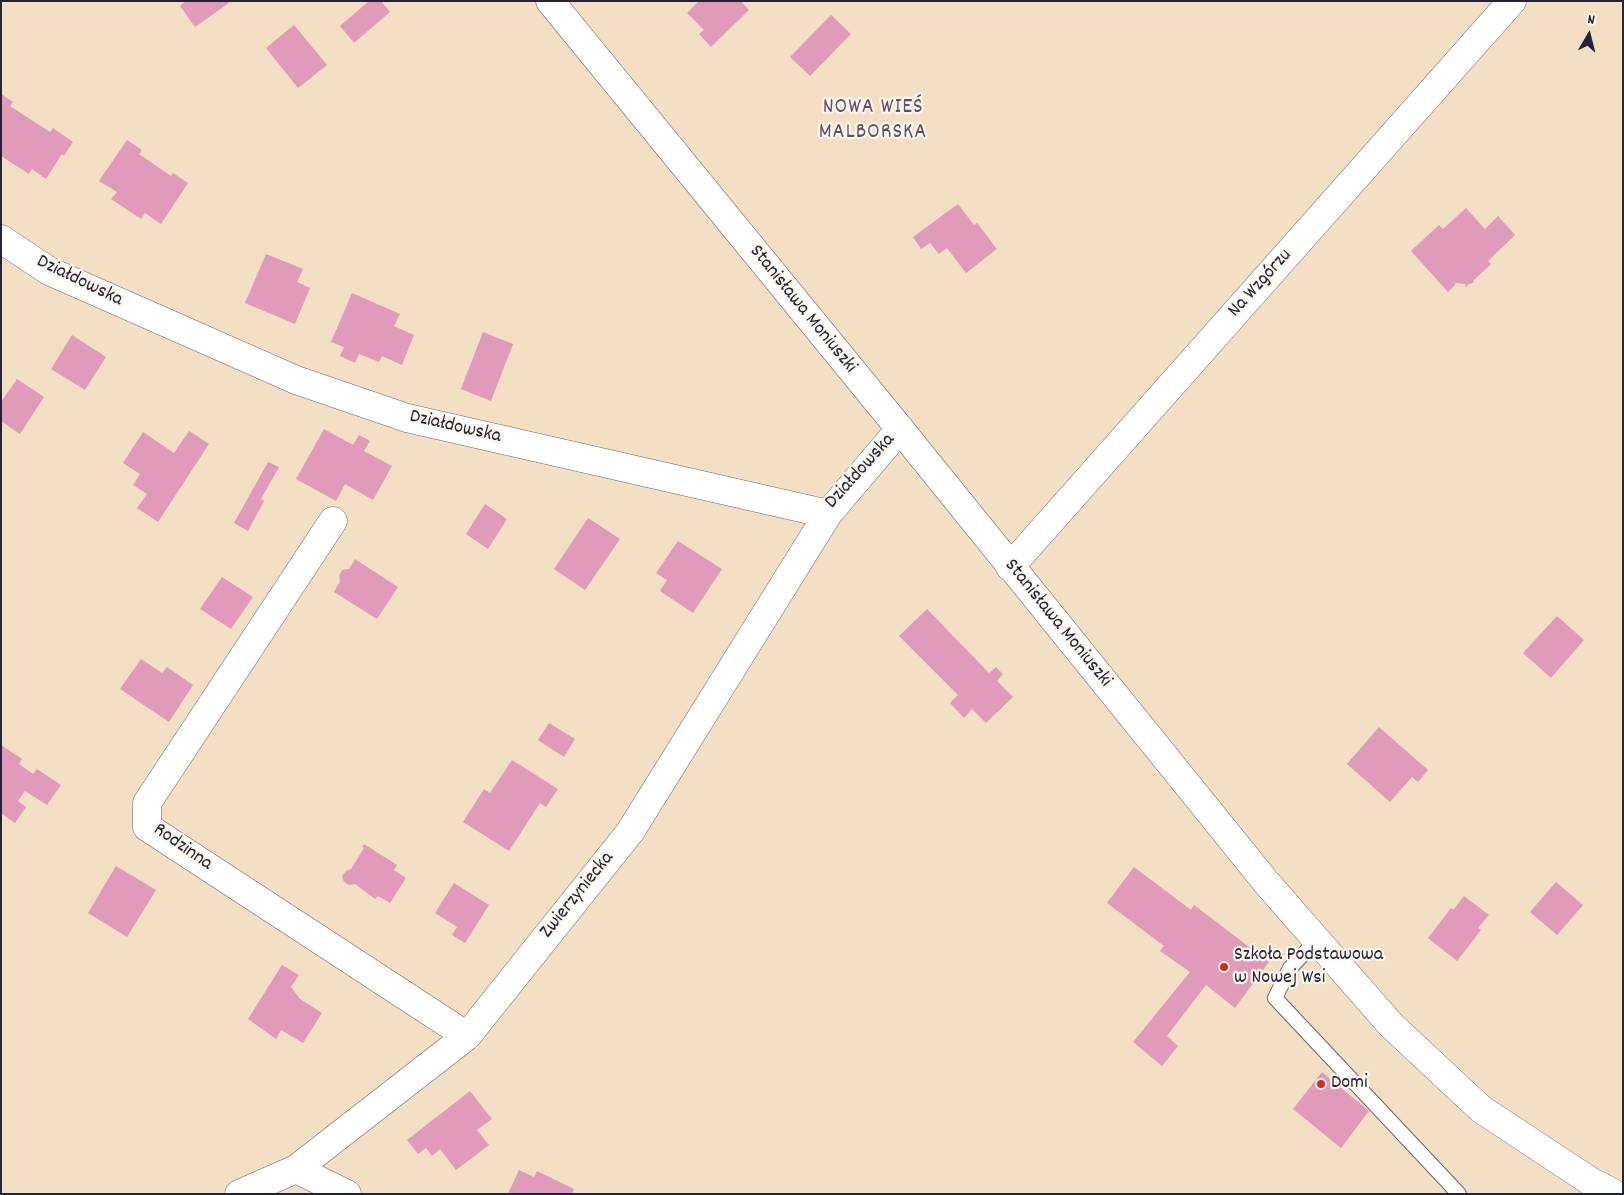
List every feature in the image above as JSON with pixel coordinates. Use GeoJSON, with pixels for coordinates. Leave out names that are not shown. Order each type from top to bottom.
{"type":"FeatureCollection","features":[{"type":"Feature","properties":{"kind":"street","name":"Stanisława Moniuszki"},"geometry":{"type":"LineString","coordinates":[[550,1],[900,429],[1266,882],[1391,1025],[1481,1110],[1590,1181],[1614,1194]]}},
{"type":"Feature","properties":{"kind":"street","name":"Na Wzgórzu"},"geometry":{"type":"LineString","coordinates":[[1010,567],[1512,1]]}},
{"type":"Feature","properties":{"kind":"street","name":"Działdowska"},"geometry":{"type":"LineString","coordinates":[[1,239],[49,271],[269,369],[407,418],[828,514],[900,429]]}},
{"type":"Feature","properties":{"kind":"street","name":"Zwierzyniecka"},"geometry":{"type":"LineString","coordinates":[[239,1194],[296,1169],[467,1036],[630,832],[828,514]]}},
{"type":"Feature","properties":{"kind":"street","name":"Rodzinna"},"geometry":{"type":"LineString","coordinates":[[333,521],[146,803],[147,826],[467,1036]]}},
{"type":"Feature","properties":{"kind":"street"},"geometry":{"type":"LineString","coordinates":[[296,1169],[347,1194]]}},
{"type":"Feature","properties":{"kind":"lane"},"geometry":{"type":"LineString","coordinates":[[1317,940],[1290,968],[1275,998],[1459,1194]]}},
{"type":"Feature","properties":{"kind":"building"},"geometry":{"type":"Polygon","coordinates":[[[186,1],[228,1],[229,3],[195,27],[180,6],[186,1]]]}},
{"type":"Feature","properties":{"kind":"building"},"geometry":{"type":"Polygon","coordinates":[[[369,1],[381,1],[390,12],[354,43],[340,26],[369,1]]]}},
{"type":"Feature","properties":{"kind":"building"},"geometry":{"type":"Polygon","coordinates":[[[699,1],[741,1],[749,10],[711,47],[699,34],[704,30],[687,13],[699,1]]]}},
{"type":"Feature","properties":{"kind":"building"},"geometry":{"type":"Polygon","coordinates":[[[831,15],[851,34],[810,76],[790,57],[831,15]]]}},
{"type":"Feature","properties":{"kind":"building"},"geometry":{"type":"Polygon","coordinates":[[[294,25],[327,65],[298,88],[266,48],[294,25]]]}},
{"type":"Feature","properties":{"kind":"building"},"geometry":{"type":"Polygon","coordinates":[[[1,94],[13,102],[10,106],[50,132],[53,128],[73,142],[64,156],[62,154],[46,179],[32,169],[29,174],[1,156],[1,94]]]}},
{"type":"Feature","properties":{"kind":"building"},"geometry":{"type":"Polygon","coordinates":[[[127,140],[142,150],[139,154],[171,176],[173,173],[188,183],[161,224],[145,213],[141,219],[111,199],[117,192],[99,181],[127,140]]]}},
{"type":"Feature","properties":{"kind":"building"},"geometry":{"type":"Polygon","coordinates":[[[958,204],[974,225],[977,223],[997,249],[966,273],[947,248],[939,254],[930,243],[921,249],[913,237],[958,204]]]}},
{"type":"Feature","properties":{"kind":"building"},"geometry":{"type":"Polygon","coordinates":[[[1466,208],[1485,229],[1498,216],[1515,235],[1488,261],[1491,264],[1474,282],[1466,287],[1466,284],[1454,283],[1456,284],[1448,292],[1411,251],[1439,225],[1443,229],[1466,208]]]}},
{"type":"Feature","properties":{"kind":"building"},"geometry":{"type":"Polygon","coordinates":[[[266,254],[303,269],[297,282],[310,288],[295,324],[245,303],[266,254]]]}},
{"type":"Feature","properties":{"kind":"building"},"geometry":{"type":"Polygon","coordinates":[[[352,293],[400,314],[394,326],[414,335],[402,365],[382,356],[379,362],[359,354],[355,363],[340,356],[344,347],[331,342],[352,293]]]}},
{"type":"Feature","properties":{"kind":"building"},"geometry":{"type":"Polygon","coordinates":[[[483,332],[513,344],[491,401],[461,389],[483,332]]]}},
{"type":"Feature","properties":{"kind":"building"},"geometry":{"type":"Polygon","coordinates":[[[72,335],[106,357],[85,390],[51,369],[72,335]]]}},
{"type":"Feature","properties":{"kind":"building"},"geometry":{"type":"Polygon","coordinates":[[[17,379],[44,397],[20,434],[1,421],[1,402],[17,379]]]}},
{"type":"Feature","properties":{"kind":"building"},"geometry":{"type":"Polygon","coordinates":[[[324,429],[353,445],[359,435],[370,441],[364,451],[392,466],[373,500],[345,484],[336,501],[296,479],[324,429]]]}},
{"type":"Feature","properties":{"kind":"building"},"geometry":{"type":"Polygon","coordinates":[[[189,431],[209,444],[158,522],[137,508],[147,494],[133,485],[140,474],[123,463],[143,432],[174,453],[189,431]]]}},
{"type":"Feature","properties":{"kind":"building"},"geometry":{"type":"Polygon","coordinates":[[[268,462],[279,467],[261,499],[264,501],[248,531],[234,523],[268,462]]]}},
{"type":"Feature","properties":{"kind":"building"},"geometry":{"type":"Polygon","coordinates":[[[485,504],[507,519],[488,549],[466,534],[485,504]]]}},
{"type":"Feature","properties":{"kind":"building"},"geometry":{"type":"Polygon","coordinates":[[[588,518],[620,539],[585,590],[554,569],[588,518]]]}},
{"type":"Feature","properties":{"kind":"building"},"geometry":{"type":"Polygon","coordinates":[[[678,541],[722,569],[693,613],[660,591],[667,580],[656,573],[678,541]]]}},
{"type":"Feature","properties":{"kind":"building"},"geometry":{"type":"Polygon","coordinates":[[[355,559],[398,587],[377,619],[334,592],[340,581],[339,576],[342,570],[349,569],[355,559]]]}},
{"type":"Feature","properties":{"kind":"building"},"geometry":{"type":"Polygon","coordinates":[[[222,577],[253,597],[231,629],[200,609],[222,577]]]}},
{"type":"Feature","properties":{"kind":"building"},"geometry":{"type":"Polygon","coordinates":[[[927,609],[989,673],[996,667],[1003,674],[997,681],[1013,697],[986,723],[972,709],[964,718],[950,703],[958,695],[899,636],[927,609]]]}},
{"type":"Feature","properties":{"kind":"building"},"geometry":{"type":"Polygon","coordinates":[[[1557,616],[1584,640],[1551,678],[1523,653],[1557,616]]]}},
{"type":"Feature","properties":{"kind":"building"},"geometry":{"type":"Polygon","coordinates":[[[141,659],[162,673],[167,667],[193,685],[169,722],[120,689],[141,659]]]}},
{"type":"Feature","properties":{"kind":"building"},"geometry":{"type":"Polygon","coordinates":[[[549,723],[575,739],[564,757],[538,740],[549,723]]]}},
{"type":"Feature","properties":{"kind":"building"},"geometry":{"type":"Polygon","coordinates":[[[1379,727],[1428,770],[1418,782],[1412,777],[1390,802],[1347,764],[1379,727]]]}},
{"type":"Feature","properties":{"kind":"building"},"geometry":{"type":"Polygon","coordinates":[[[1,745],[22,759],[19,764],[33,774],[37,769],[61,785],[47,805],[25,791],[18,801],[26,807],[15,823],[1,813],[1,745]]]}},
{"type":"Feature","properties":{"kind":"building"},"geometry":{"type":"Polygon","coordinates":[[[512,760],[558,789],[546,807],[540,803],[509,851],[463,822],[484,789],[490,793],[512,760]]]}},
{"type":"Feature","properties":{"kind":"building"},"geometry":{"type":"Polygon","coordinates":[[[364,844],[397,865],[394,870],[406,878],[390,903],[378,896],[375,899],[355,884],[349,885],[344,882],[342,876],[351,869],[364,848],[362,847],[364,844]]]}},
{"type":"Feature","properties":{"kind":"building"},"geometry":{"type":"Polygon","coordinates":[[[116,866],[156,890],[127,937],[88,913],[116,866]]]}},
{"type":"Feature","properties":{"kind":"building","name":"Szkoła Podstawowa w Nowej Wsi"},"geometry":{"type":"Polygon","coordinates":[[[1134,867],[1191,910],[1194,905],[1269,962],[1235,1008],[1206,985],[1167,1036],[1178,1046],[1162,1066],[1133,1042],[1190,972],[1160,951],[1164,946],[1107,903],[1134,867]]]}},
{"type":"Feature","properties":{"kind":"building"},"geometry":{"type":"Polygon","coordinates":[[[1556,882],[1583,905],[1557,935],[1530,912],[1556,882]]]}},
{"type":"Feature","properties":{"kind":"building"},"geometry":{"type":"Polygon","coordinates":[[[454,883],[489,905],[465,943],[452,935],[457,927],[435,913],[454,883]]]}},
{"type":"Feature","properties":{"kind":"building"},"geometry":{"type":"Polygon","coordinates":[[[1464,896],[1489,915],[1478,928],[1481,930],[1457,961],[1428,938],[1451,908],[1453,910],[1464,896]]]}},
{"type":"Feature","properties":{"kind":"building"},"geometry":{"type":"Polygon","coordinates":[[[282,965],[299,975],[291,987],[300,999],[322,1013],[303,1043],[281,1030],[276,1039],[248,1019],[282,965]]]}},
{"type":"Feature","properties":{"kind":"building"},"geometry":{"type":"Polygon","coordinates":[[[1322,1072],[1369,1111],[1341,1148],[1293,1109],[1322,1072]]]}},
{"type":"Feature","properties":{"kind":"building"},"geometry":{"type":"Polygon","coordinates":[[[470,1091],[492,1119],[477,1130],[489,1145],[456,1170],[440,1149],[432,1156],[426,1148],[418,1154],[407,1140],[470,1091]]]}},
{"type":"Feature","properties":{"kind":"building"},"geometry":{"type":"Polygon","coordinates":[[[519,1170],[534,1177],[537,1171],[574,1189],[572,1194],[508,1194],[519,1170]]]}},
{"type":"Feature","properties":{"kind":"place","name":"Szkoła Podstawowa w Nowej Wsi"},"geometry":{"type":"Point","coordinates":[1224,967]}},
{"type":"Feature","properties":{"kind":"place","name":"Domi"},"geometry":{"type":"Point","coordinates":[1321,1084]}},
{"type":"Feature","properties":{"kind":"district","name":"NOWA WIEŚ MALBORSKA"},"geometry":{"type":"Point","coordinates":[873,122]}}]}
